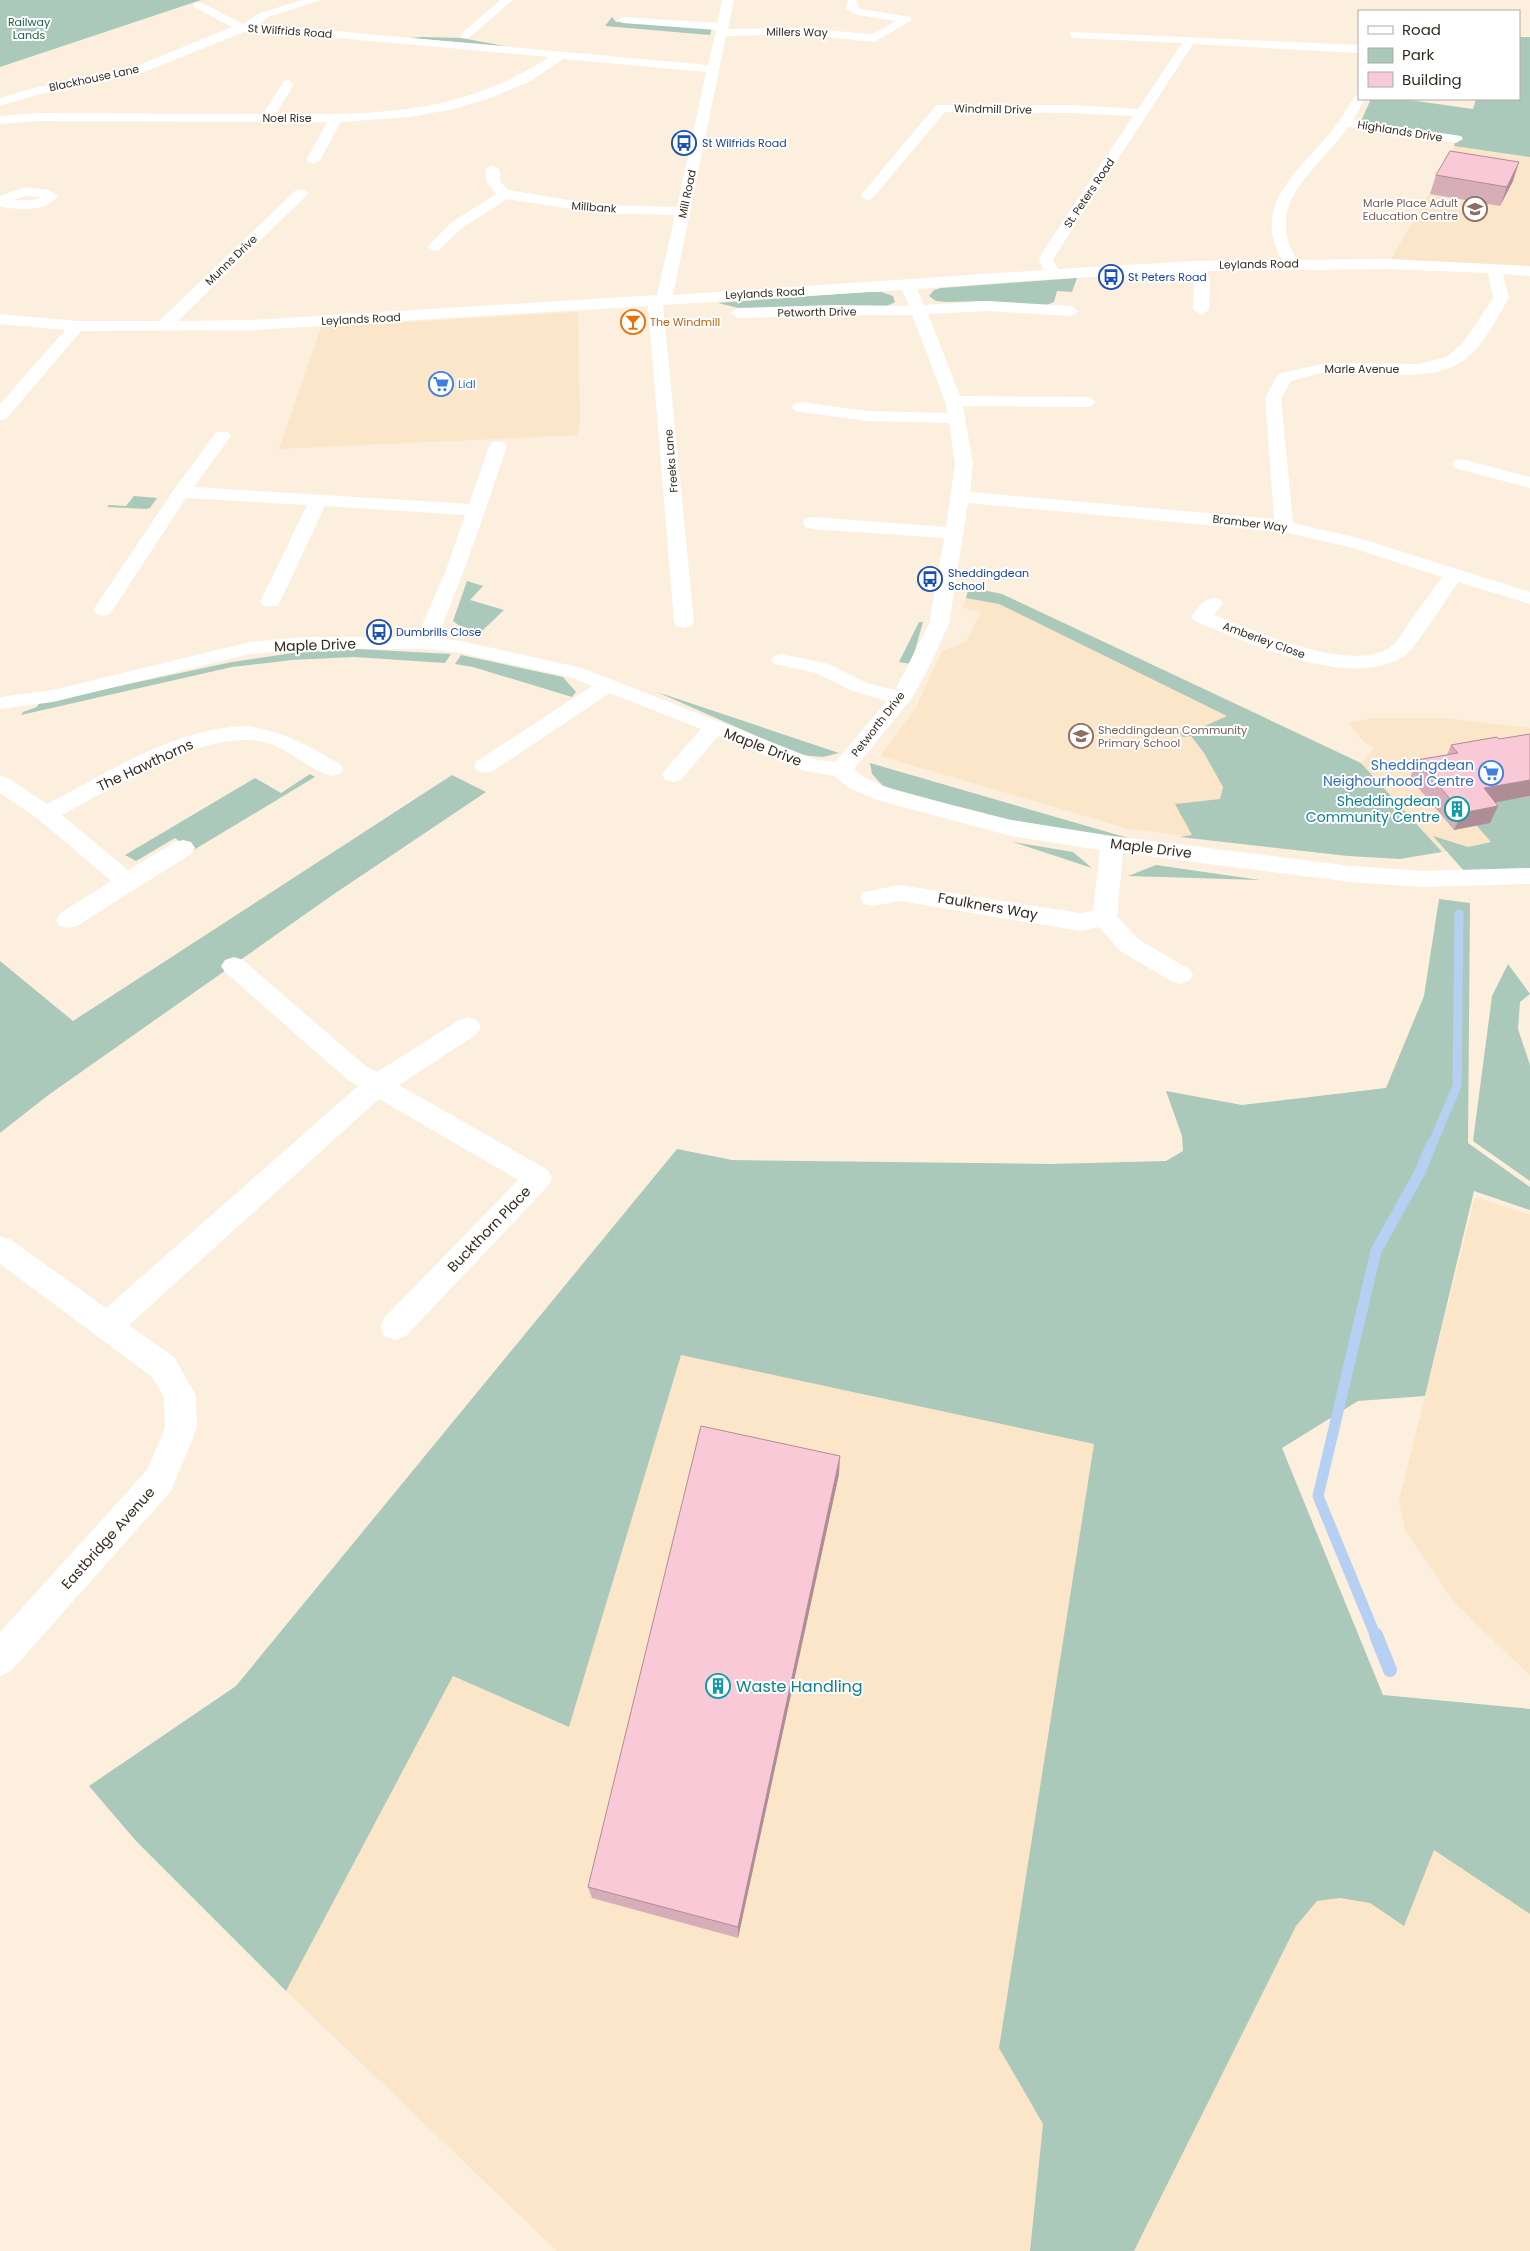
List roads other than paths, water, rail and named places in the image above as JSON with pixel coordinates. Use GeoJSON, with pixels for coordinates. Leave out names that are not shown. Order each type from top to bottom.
{"type":"FeatureCollection","features":[{"type":"Feature","properties":{"kind":"street","name":"Blackhouse Lane"},"geometry":{"type":"LineString","coordinates":[[0,102],[25,93],[140,69],[246,27],[250,22],[264,15],[315,0]]}},
{"type":"Feature","properties":{"kind":"street"},"geometry":{"type":"LineString","coordinates":[[465,36],[507,0]]}},
{"type":"Feature","properties":{"kind":"street"},"geometry":{"type":"LineString","coordinates":[[852,2],[852,9],[857,12],[921,20]]}},
{"type":"Feature","properties":{"kind":"street"},"geometry":{"type":"LineString","coordinates":[[710,8],[726,4]]}},
{"type":"Feature","properties":{"kind":"street","name":"Mill Road"},"geometry":{"type":"LineString","coordinates":[[659,299],[684,211],[726,4]]}},
{"type":"Feature","properties":{"kind":"street","name":"St Wilfrids Road"},"geometry":{"type":"LineString","coordinates":[[198,5],[246,27],[713,69]]}},
{"type":"Feature","properties":{"kind":"street","name":"Millers Way"},"geometry":{"type":"LineString","coordinates":[[623,20],[721,30],[798,31],[878,42],[907,19]]}},
{"type":"Feature","properties":{"kind":"street"},"geometry":{"type":"LineString","coordinates":[[1074,34],[1358,49]]}},
{"type":"Feature","properties":{"kind":"street","name":"St Wilfrids Road"},"geometry":{"type":"LineString","coordinates":[[388,39],[422,35],[465,36],[502,42],[515,47],[515,51]]}},
{"type":"Feature","properties":{"kind":"street","name":"St. Peters Road"},"geometry":{"type":"LineString","coordinates":[[1053,274],[1046,259],[1190,40]]}},
{"type":"Feature","properties":{"kind":"street","name":"Noel Rise"},"geometry":{"type":"LineString","coordinates":[[0,120],[38,117],[336,118],[438,108],[482,99],[516,85],[542,70],[561,55]]}},
{"type":"Feature","properties":{"kind":"street"},"geometry":{"type":"LineString","coordinates":[[267,118],[288,84]]}},
{"type":"Feature","properties":{"kind":"street","name":"Highlands Drive"},"geometry":{"type":"LineString","coordinates":[[1291,263],[1282,248],[1277,230],[1282,205],[1311,161],[1345,123],[1358,100]]}},
{"type":"Feature","properties":{"kind":"street","name":"Windmill Drive"},"geometry":{"type":"LineString","coordinates":[[867,196],[941,108],[1070,109],[1141,113]]}},
{"type":"Feature","properties":{"kind":"street"},"geometry":{"type":"LineString","coordinates":[[313,160],[336,118]]}},
{"type":"Feature","properties":{"kind":"street","name":"Highlands Drive"},"geometry":{"type":"LineString","coordinates":[[1345,123],[1456,140]]}},
{"type":"Feature","properties":{"kind":"street"},"geometry":{"type":"LineString","coordinates":[[434,247],[457,225],[505,194],[495,187],[490,179],[492,169]]}},
{"type":"Feature","properties":{"kind":"street","name":"Munns Drive"},"geometry":{"type":"LineString","coordinates":[[162,327],[301,193]]}},
{"type":"Feature","properties":{"kind":"street","name":"Millbank"},"geometry":{"type":"LineString","coordinates":[[505,194],[598,208],[684,211]]}},
{"type":"Feature","properties":{"kind":"street","name":"Leylands Road"},"geometry":{"type":"LineString","coordinates":[[0,319],[77,326],[162,327],[325,321],[1195,266],[1291,263],[1388,264],[1530,271]]}},
{"type":"Feature","properties":{"kind":"street"},"geometry":{"type":"LineString","coordinates":[[1195,266],[1202,280],[1201,310]]}},
{"type":"Feature","properties":{"kind":"street","name":"Marle Avenue"},"geometry":{"type":"LineString","coordinates":[[1284,526],[1273,398],[1284,378],[1307,370],[1334,367],[1421,369],[1447,363],[1463,353],[1501,298],[1496,270]]}},
{"type":"Feature","properties":{"kind":"street","name":"Petworth Drive"},"geometry":{"type":"LineString","coordinates":[[841,770],[901,698],[919,667],[938,624],[952,533],[960,497],[964,464],[956,410],[908,285]]}},
{"type":"Feature","properties":{"kind":"street","name":"Freeks Lane"},"geometry":{"type":"LineString","coordinates":[[659,299],[684,622]]}},
{"type":"Feature","properties":{"kind":"street","name":"Petworth Drive"},"geometry":{"type":"LineString","coordinates":[[725,314],[916,310],[986,306],[1071,311]]}},
{"type":"Feature","properties":{"kind":"street"},"geometry":{"type":"LineString","coordinates":[[0,415],[77,326]]}},
{"type":"Feature","properties":{"kind":"street"},"geometry":{"type":"LineString","coordinates":[[801,407],[867,416],[1086,402]]}},
{"type":"Feature","properties":{"kind":"street"},"geometry":{"type":"LineString","coordinates":[[103,610],[181,492],[222,436]]}},
{"type":"Feature","properties":{"kind":"street"},"geometry":{"type":"LineString","coordinates":[[425,643],[456,570],[498,446]]}},
{"type":"Feature","properties":{"kind":"street"},"geometry":{"type":"LineString","coordinates":[[1461,464],[1530,484]]}},
{"type":"Feature","properties":{"kind":"street"},"geometry":{"type":"LineString","coordinates":[[181,492],[477,510]]}},
{"type":"Feature","properties":{"kind":"street","name":"Bramber Way"},"geometry":{"type":"LineString","coordinates":[[960,497],[1284,526],[1355,543],[1530,598]]}},
{"type":"Feature","properties":{"kind":"street"},"geometry":{"type":"LineString","coordinates":[[270,602],[318,501]]}},
{"type":"Feature","properties":{"kind":"street"},"geometry":{"type":"LineString","coordinates":[[812,523],[952,533]]}},
{"type":"Feature","properties":{"kind":"street","name":"Amberley Close"},"geometry":{"type":"LineString","coordinates":[[1213,603],[1201,616],[1309,656],[1337,661],[1381,659],[1399,651],[1454,574]]}},
{"type":"Feature","properties":{"kind":"street","name":"Maple Drive"},"geometry":{"type":"LineString","coordinates":[[0,703],[53,696],[250,648],[305,643],[425,643],[461,647],[575,672],[813,766],[841,770],[857,783],[885,795],[1011,828],[1112,844],[1351,874],[1423,879],[1530,876]]}},
{"type":"Feature","properties":{"kind":"street"},"geometry":{"type":"LineString","coordinates":[[781,660],[822,668],[860,687],[901,698]]}},
{"type":"Feature","properties":{"kind":"street"},"geometry":{"type":"LineString","coordinates":[[485,766],[608,685]]}},
{"type":"Feature","properties":{"kind":"street"},"geometry":{"type":"LineString","coordinates":[[673,775],[714,728]]}},
{"type":"Feature","properties":{"kind":"street","name":"The Hawthorns"},"geometry":{"type":"LineString","coordinates":[[46,814],[184,743],[215,735],[240,733],[266,736],[304,753],[332,769]]}},
{"type":"Feature","properties":{"kind":"street"},"geometry":{"type":"LineString","coordinates":[[0,783],[46,814],[127,882]]}},
{"type":"Feature","properties":{"kind":"street"},"geometry":{"type":"LineString","coordinates":[[1112,844],[1105,918],[1129,945],[1180,975]]}},
{"type":"Feature","properties":{"kind":"street"},"geometry":{"type":"LineString","coordinates":[[68,920],[183,848]]}},
{"type":"Feature","properties":{"kind":"street","name":"Faulkners Way"},"geometry":{"type":"LineString","coordinates":[[872,898],[900,893],[1080,922],[1105,918]]}},
{"type":"Feature","properties":{"kind":"street","name":"Buckthorn Place"},"geometry":{"type":"LineString","coordinates":[[234,966],[358,1074],[538,1178],[395,1327]]}},
{"type":"Feature","properties":{"kind":"street"},"geometry":{"type":"LineString","coordinates":[[106,1327],[376,1086],[468,1027]]}},
{"type":"Feature","properties":{"kind":"street","name":"Eastbridge Avenue"},"geometry":{"type":"LineString","coordinates":[[0,1248],[163,1367],[180,1395],[181,1428],[160,1480],[0,1658]]}},
{"type":"Feature","properties":{"kind":"waterway"},"geometry":{"type":"LineString","coordinates":[[1431,1147],[1457,1086],[1459,914]]}},
{"type":"Feature","properties":{"kind":"waterway"},"geometry":{"type":"LineString","coordinates":[[1376,1637],[1318,1496],[1376,1251],[1420,1172],[1431,1145]]}},
{"type":"Feature","properties":{"kind":"waterway"},"geometry":{"type":"LineString","coordinates":[[1376,1635],[1390,1670]]}},
{"type":"Feature","properties":{"kind":"place","name":"St Wilfrids Road"},"geometry":{"type":"Point","coordinates":[684,143]}},
{"type":"Feature","properties":{"kind":"place","name":"Marle Place Adult Education Centre"},"geometry":{"type":"Point","coordinates":[1475,209]}},
{"type":"Feature","properties":{"kind":"place","name":"St Peters Road"},"geometry":{"type":"Point","coordinates":[1111,277]}},
{"type":"Feature","properties":{"kind":"place","name":"The Windmill"},"geometry":{"type":"Point","coordinates":[633,322]}},
{"type":"Feature","properties":{"kind":"place","name":"Lidl"},"geometry":{"type":"Point","coordinates":[441,384]}},
{"type":"Feature","properties":{"kind":"place","name":"Sheddingdean School"},"geometry":{"type":"Point","coordinates":[930,579]}},
{"type":"Feature","properties":{"kind":"place","name":"Dumbrills Close"},"geometry":{"type":"Point","coordinates":[379,632]}},
{"type":"Feature","properties":{"kind":"place","name":"Sheddingdean Community Primary School"},"geometry":{"type":"Point","coordinates":[1081,736]}},
{"type":"Feature","properties":{"kind":"place","name":"Sheddingdean Neighourhood Centre"},"geometry":{"type":"Point","coordinates":[1491,773]}},
{"type":"Feature","properties":{"kind":"place","name":"Sheddingdean Community Centre"},"geometry":{"type":"Point","coordinates":[1457,809]}},
{"type":"Feature","properties":{"kind":"place","name":"Waste Handling"},"geometry":{"type":"Point","coordinates":[718,1686]}},
{"type":"Feature","properties":{"kind":"park label","name":"Railway Lands"},"geometry":{"type":"Point","coordinates":[29,28]}}]}
